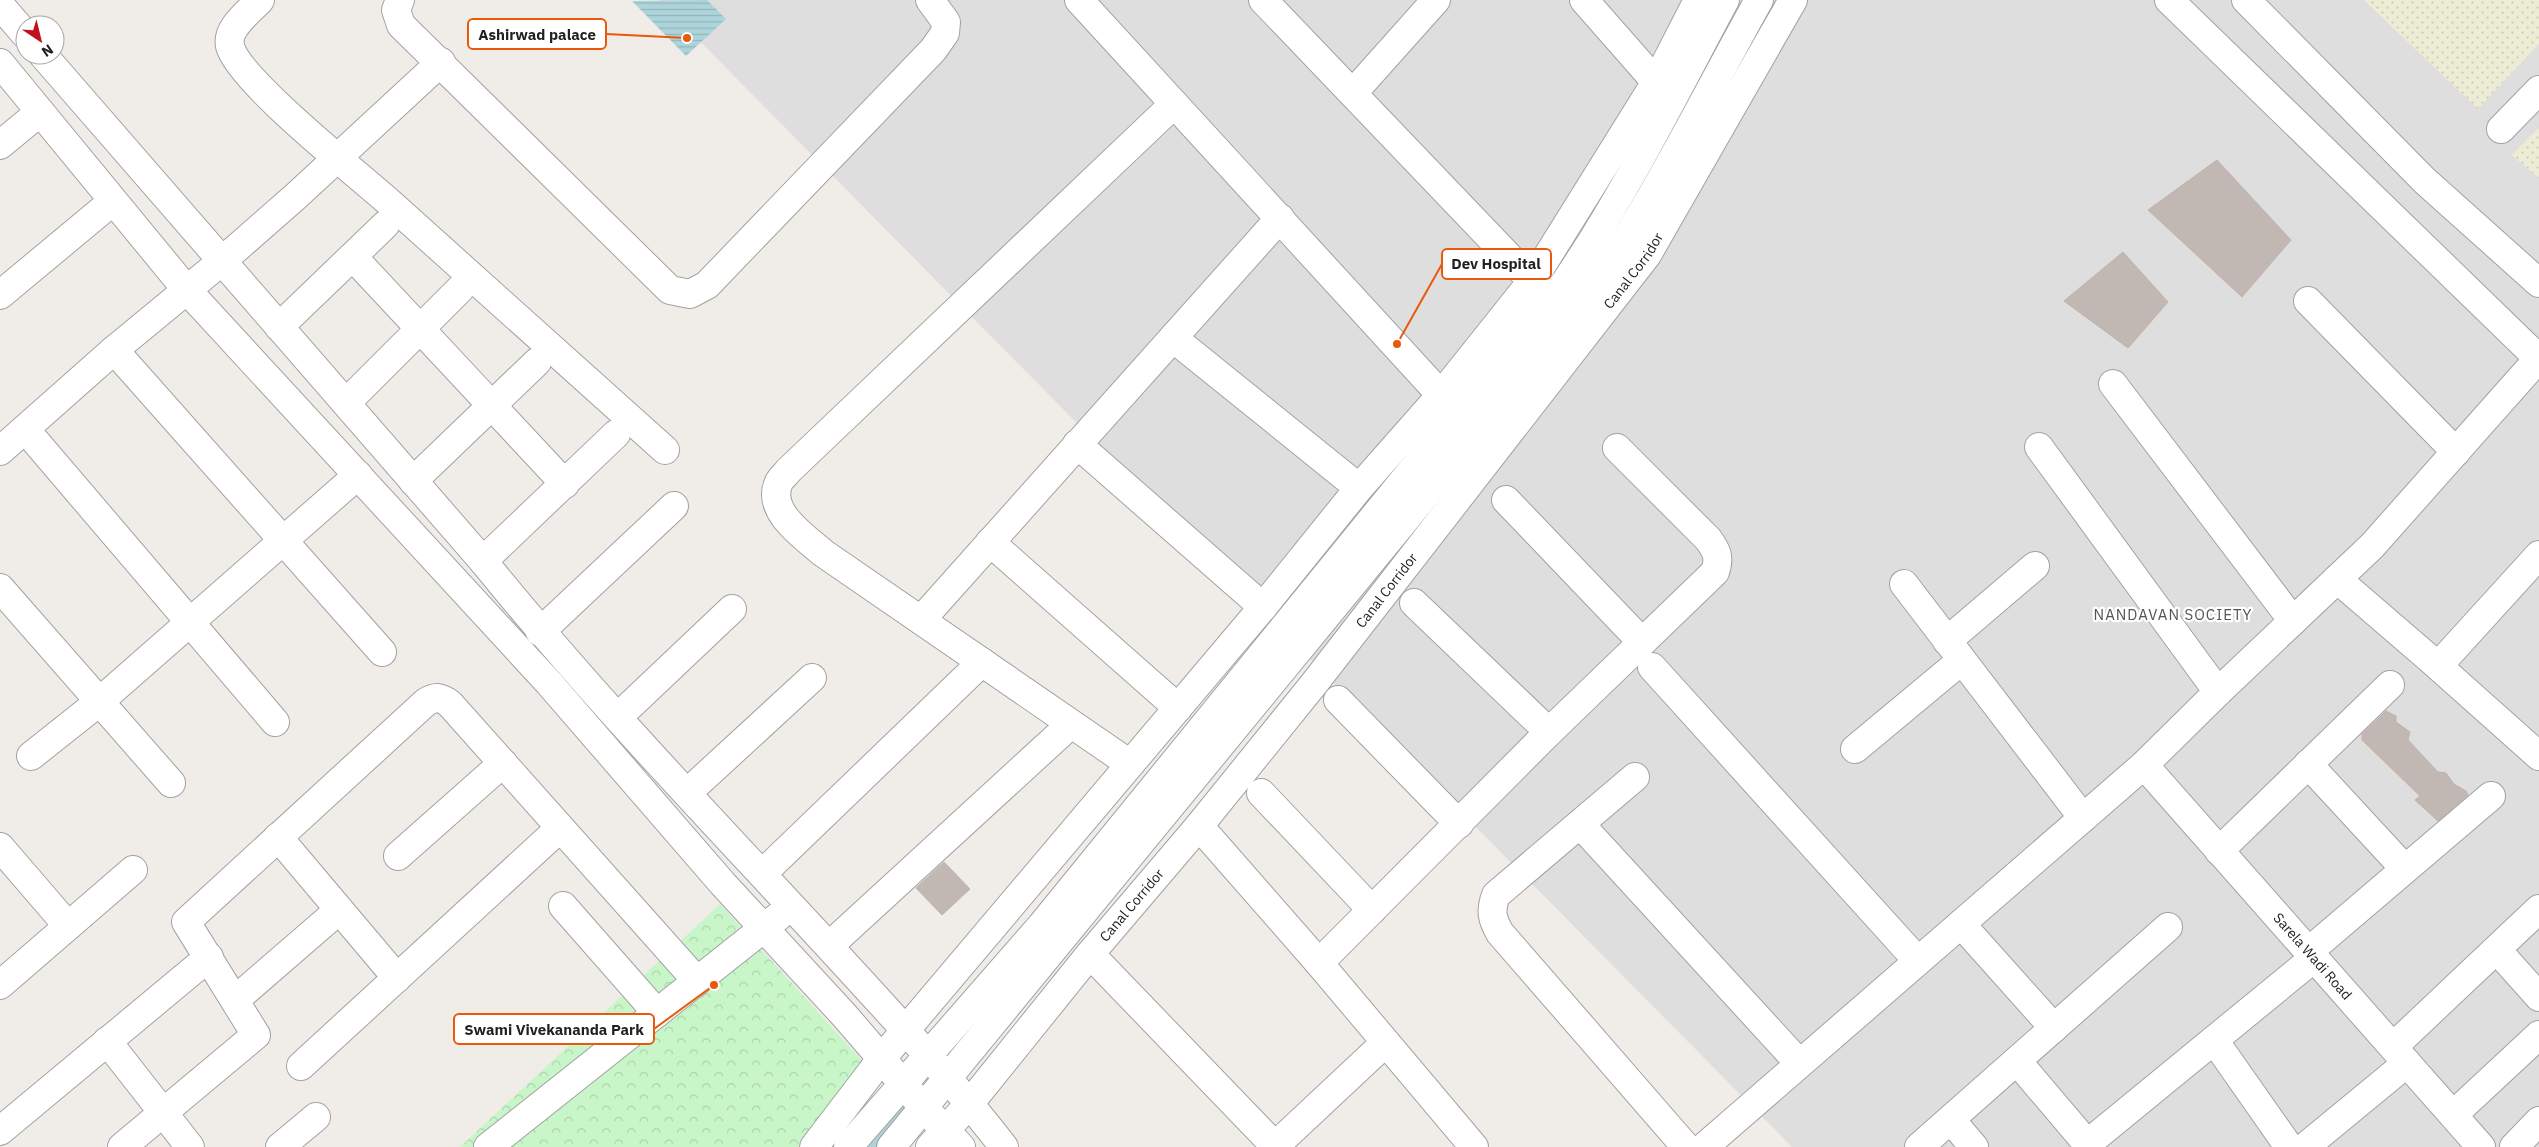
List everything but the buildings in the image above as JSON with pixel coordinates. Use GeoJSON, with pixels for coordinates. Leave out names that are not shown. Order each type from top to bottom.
{"type":"FeatureCollection","features":[{"type":"Feature","properties":{"kind":"street"},"geometry":{"type":"LineString","coordinates":[[260,0],[231,33],[230,45],[235,57],[263,90],[665,450]]}},
{"type":"Feature","properties":{"kind":"street"},"geometry":{"type":"LineString","coordinates":[[400,0],[396,10],[402,25],[670,290],[690,294],[708,284],[933,50],[945,33],[946,22],[932,1]]}},
{"type":"Feature","properties":{"kind":"street"},"geometry":{"type":"LineString","coordinates":[[1079,0],[1441,395]]}},
{"type":"Feature","properties":{"kind":"street"},"geometry":{"type":"LineString","coordinates":[[1264,0],[1532,281]]}},
{"type":"Feature","properties":{"kind":"street"},"geometry":{"type":"LineString","coordinates":[[1354,93],[1436,0]]}},
{"type":"Feature","properties":{"kind":"street"},"geometry":{"type":"LineString","coordinates":[[1584,0],[1656,82]]}},
{"type":"Feature","properties":{"kind":"street"},"geometry":{"type":"LineString","coordinates":[[814,1147],[882,1058],[1263,607],[1358,488],[1441,395],[1532,281],[1656,82],[1698,0]]}},
{"type":"Feature","properties":{"kind":"street"},"geometry":{"type":"LineString","coordinates":[[848,1147],[1041,926],[1566,281],[1592,243],[1626,185],[1725,0]]}},
{"type":"Feature","properties":{"kind":"street"},"geometry":{"type":"LineString","coordinates":[[891,1147],[1577,310],[1604,274],[1636,220],[1759,0]]}},
{"type":"Feature","properties":{"kind":"street","name":"Canal Corridor"},"geometry":{"type":"LineString","coordinates":[[946,1141],[970,1103],[1090,954],[1199,826],[1456,503],[1646,255],[1793,0]]}},
{"type":"Feature","properties":{"kind":"street"},"geometry":{"type":"LineString","coordinates":[[1635,777],[1496,895],[1492,907],[1492,920],[1500,933],[1703,1146],[2144,765],[2372,546],[2539,358],[2169,0]]}},
{"type":"Feature","properties":{"kind":"street"},"geometry":{"type":"LineString","coordinates":[[2246,0],[2425,180],[2539,283]]}},
{"type":"Feature","properties":{"kind":"street"},"geometry":{"type":"LineString","coordinates":[[8,6],[15,18]]}},
{"type":"Feature","properties":{"kind":"street"},"geometry":{"type":"LineString","coordinates":[[0,451],[114,350],[222,261],[441,62]]}},
{"type":"Feature","properties":{"kind":"street"},"geometry":{"type":"LineString","coordinates":[[0,63],[186,289],[549,684],[764,928],[903,1082],[946,1141]]}},
{"type":"Feature","properties":{"kind":"street"},"geometry":{"type":"LineString","coordinates":[[52,65],[482,561],[540,632],[906,1031],[970,1103],[1004,1147]]}},
{"type":"Feature","properties":{"kind":"street"},"geometry":{"type":"LineString","coordinates":[[2502,129],[2539,90]]}},
{"type":"Feature","properties":{"kind":"street"},"geometry":{"type":"LineString","coordinates":[[1130,764],[823,553],[782,514],[777,499],[779,482],[1174,104]]}},
{"type":"Feature","properties":{"kind":"street"},"geometry":{"type":"LineString","coordinates":[[0,145],[40,112]]}},
{"type":"Feature","properties":{"kind":"street"},"geometry":{"type":"LineString","coordinates":[[0,294],[113,201]]}},
{"type":"Feature","properties":{"kind":"street"},"geometry":{"type":"LineString","coordinates":[[921,620],[1280,218]]}},
{"type":"Feature","properties":{"kind":"street"},"geometry":{"type":"LineString","coordinates":[[279,327],[385,225]]}},
{"type":"Feature","properties":{"kind":"street"},"geometry":{"type":"LineString","coordinates":[[352,257],[565,484]]}},
{"type":"Feature","properties":{"kind":"street"},"geometry":{"type":"LineString","coordinates":[[346,404],[460,289]]}},
{"type":"Feature","properties":{"kind":"street"},"geometry":{"type":"LineString","coordinates":[[2308,301],[2456,452]]}},
{"type":"Feature","properties":{"kind":"street"},"geometry":{"type":"LineString","coordinates":[[1173,338],[1358,488]]}},
{"type":"Feature","properties":{"kind":"street"},"geometry":{"type":"LineString","coordinates":[[114,350],[382,652]]}},
{"type":"Feature","properties":{"kind":"street"},"geometry":{"type":"LineString","coordinates":[[413,481],[536,362]]}},
{"type":"Feature","properties":{"kind":"street"},"geometry":{"type":"LineString","coordinates":[[2113,384],[2293,621]]}},
{"type":"Feature","properties":{"kind":"street"},"geometry":{"type":"LineString","coordinates":[[25,429],[275,722]]}},
{"type":"Feature","properties":{"kind":"street"},"geometry":{"type":"LineString","coordinates":[[482,561],[616,434]]}},
{"type":"Feature","properties":{"kind":"street"},"geometry":{"type":"LineString","coordinates":[[1078,444],[1263,607]]}},
{"type":"Feature","properties":{"kind":"street"},"geometry":{"type":"LineString","coordinates":[[1319,963],[1459,824],[1548,732],[1715,572],[1719,560],[1716,550],[1708,539],[1617,448]]}},
{"type":"Feature","properties":{"kind":"street"},"geometry":{"type":"LineString","coordinates":[[2039,448],[2218,692]]}},
{"type":"Feature","properties":{"kind":"street"},"geometry":{"type":"LineString","coordinates":[[31,756],[99,702],[358,475]]}},
{"type":"Feature","properties":{"kind":"street"},"geometry":{"type":"LineString","coordinates":[[1506,500],[1642,642]]}},
{"type":"Feature","properties":{"kind":"street"},"geometry":{"type":"LineString","coordinates":[[540,632],[674,506]]}},
{"type":"Feature","properties":{"kind":"street"},"geometry":{"type":"LineString","coordinates":[[990,542],[1178,708]]}},
{"type":"Feature","properties":{"kind":"street"},"geometry":{"type":"LineString","coordinates":[[2438,666],[2536,564]]}},
{"type":"Feature","properties":{"kind":"street"},"geometry":{"type":"LineString","coordinates":[[1855,748],[2036,566]]}},
{"type":"Feature","properties":{"kind":"street"},"geometry":{"type":"LineString","coordinates":[[2338,579],[2539,756]]}},
{"type":"Feature","properties":{"kind":"street"},"geometry":{"type":"LineString","coordinates":[[1904,584],[2083,818]]}},
{"type":"Feature","properties":{"kind":"street"},"geometry":{"type":"LineString","coordinates":[[0,588],[171,783]]}},
{"type":"Feature","properties":{"kind":"street"},"geometry":{"type":"LineString","coordinates":[[1414,603],[1548,732]]}},
{"type":"Feature","properties":{"kind":"street"},"geometry":{"type":"LineString","coordinates":[[618,717],[732,609]]}},
{"type":"Feature","properties":{"kind":"street"},"geometry":{"type":"LineString","coordinates":[[762,874],[982,662]]}},
{"type":"Feature","properties":{"kind":"street"},"geometry":{"type":"LineString","coordinates":[[1652,666],[1917,960]]}},
{"type":"Feature","properties":{"kind":"street"},"geometry":{"type":"LineString","coordinates":[[687,793],[812,678]]}},
{"type":"Feature","properties":{"kind":"street"},"geometry":{"type":"LineString","coordinates":[[2219,851],[2390,685]]}},
{"type":"Feature","properties":{"kind":"street"},"geometry":{"type":"LineString","coordinates":[[122,1147],[256,1035],[186,922],[433,697],[439,697],[450,704],[697,981]]}},
{"type":"Feature","properties":{"kind":"street"},"geometry":{"type":"LineString","coordinates":[[1338,700],[1459,824]]}},
{"type":"Feature","properties":{"kind":"street"},"geometry":{"type":"LineString","coordinates":[[828,946],[1071,724]]}},
{"type":"Feature","properties":{"kind":"street"},"geometry":{"type":"LineString","coordinates":[[398,856],[503,764]]}},
{"type":"Feature","properties":{"kind":"street"},"geometry":{"type":"LineString","coordinates":[[2308,764],[2405,869]]}},
{"type":"Feature","properties":{"kind":"street","name":"Sarela Wadi Road"},"geometry":{"type":"LineString","coordinates":[[2144,765],[2481,1147]]}},
{"type":"Feature","properties":{"kind":"street"},"geometry":{"type":"LineString","coordinates":[[1261,793],[1372,910]]}},
{"type":"Feature","properties":{"kind":"street"},"geometry":{"type":"LineString","coordinates":[[2017,1061],[2089,1146],[2214,1040],[2405,869],[2491,796]]}},
{"type":"Feature","properties":{"kind":"street"},"geometry":{"type":"LineString","coordinates":[[1580,824],[1799,1063]]}},
{"type":"Feature","properties":{"kind":"street"},"geometry":{"type":"LineString","coordinates":[[1199,826],[1319,963],[1384,1043],[1474,1147]]}},
{"type":"Feature","properties":{"kind":"street"},"geometry":{"type":"LineString","coordinates":[[301,1066],[560,828]]}},
{"type":"Feature","properties":{"kind":"street"},"geometry":{"type":"LineString","coordinates":[[278,837],[397,978]]}},
{"type":"Feature","properties":{"kind":"street"},"geometry":{"type":"LineString","coordinates":[[0,847],[68,926]]}},
{"type":"Feature","properties":{"kind":"street"},"geometry":{"type":"LineString","coordinates":[[0,985],[133,870]]}},
{"type":"Feature","properties":{"kind":"street"},"geometry":{"type":"LineString","coordinates":[[563,906],[657,1013]]}},
{"type":"Feature","properties":{"kind":"street"},"geometry":{"type":"LineString","coordinates":[[488,1147],[792,906]]}},
{"type":"Feature","properties":{"kind":"street"},"geometry":{"type":"LineString","coordinates":[[235,1000],[340,910]]}},
{"type":"Feature","properties":{"kind":"street"},"geometry":{"type":"LineString","coordinates":[[2305,1147],[2400,1054],[2497,950],[2539,910]]}},
{"type":"Feature","properties":{"kind":"street"},"geometry":{"type":"LineString","coordinates":[[1961,924],[2054,1028]]}},
{"type":"Feature","properties":{"kind":"street"},"geometry":{"type":"LineString","coordinates":[[1919,1147],[2168,927]]}},
{"type":"Feature","properties":{"kind":"street"},"geometry":{"type":"LineString","coordinates":[[2497,950],[2539,997]]}},
{"type":"Feature","properties":{"kind":"street"},"geometry":{"type":"LineString","coordinates":[[1090,954],[1274,1147],[1384,1043]]}},
{"type":"Feature","properties":{"kind":"street"},"geometry":{"type":"LineString","coordinates":[[0,1131],[209,957]]}},
{"type":"Feature","properties":{"kind":"street"},"geometry":{"type":"LineString","coordinates":[[2453,1115],[2539,1035]]}},
{"type":"Feature","properties":{"kind":"street"},"geometry":{"type":"LineString","coordinates":[[2214,1040],[2289,1147]]}},
{"type":"Feature","properties":{"kind":"street"},"geometry":{"type":"LineString","coordinates":[[107,1041],[190,1147]]}},
{"type":"Feature","properties":{"kind":"street"},"geometry":{"type":"LineString","coordinates":[[280,1147],[316,1117]]}},
{"type":"Feature","properties":{"kind":"street"},"geometry":{"type":"LineString","coordinates":[[1951,1120],[1974,1147]]}},
{"type":"Feature","properties":{"kind":"street"},"geometry":{"type":"LineString","coordinates":[[2514,1147],[2539,1121]]}},
{"type":"Feature","properties":{"kind":"shaded area"},"geometry":{"type":"Polygon","coordinates":[[[659,0],[2539,0],[2539,1147],[1792,1147],[659,0]]]}},
{"type":"Feature","properties":{"kind":"green space"},"geometry":{"type":"Polygon","coordinates":[[[2364,0],[2539,0],[2539,44],[2478,109],[2364,0]]]}},
{"type":"Feature","properties":{"kind":"green space"},"geometry":{"type":"Polygon","coordinates":[[[2539,127],[2539,178],[2512,155],[2539,127]]]}},
{"type":"Feature","properties":{"kind":"green space"},"geometry":{"type":"Polygon","coordinates":[[[720,904],[867,1066],[798,1147],[460,1147],[720,904]]]}},
{"type":"Feature","properties":{"kind":"water"},"geometry":{"type":"Polygon","coordinates":[[[707,0],[726,19],[686,56],[632,1],[707,0]]]}},
{"type":"Feature","properties":{"kind":"waterway"},"geometry":{"type":"LineString","coordinates":[[1628,210],[1706,70]]}},
{"type":"Feature","properties":{"kind":"waterway"},"geometry":{"type":"LineString","coordinates":[[866,1147],[900,1109]]}},
{"type":"Feature","properties":{"kind":"place","name":"Ashirwad palace"},"geometry":{"type":"Point","coordinates":[687,38]}},
{"type":"Feature","properties":{"kind":"place","name":"Dev Hospital"},"geometry":{"type":"Point","coordinates":[1397,344]}},
{"type":"Feature","properties":{"kind":"place","name":"Swami Vivekananda Park"},"geometry":{"type":"Point","coordinates":[714,985]}},
{"type":"Feature","properties":{"kind":"district","name":"NANDAVAN SOCIETY"},"geometry":{"type":"Point","coordinates":[2173,615]}}]}
